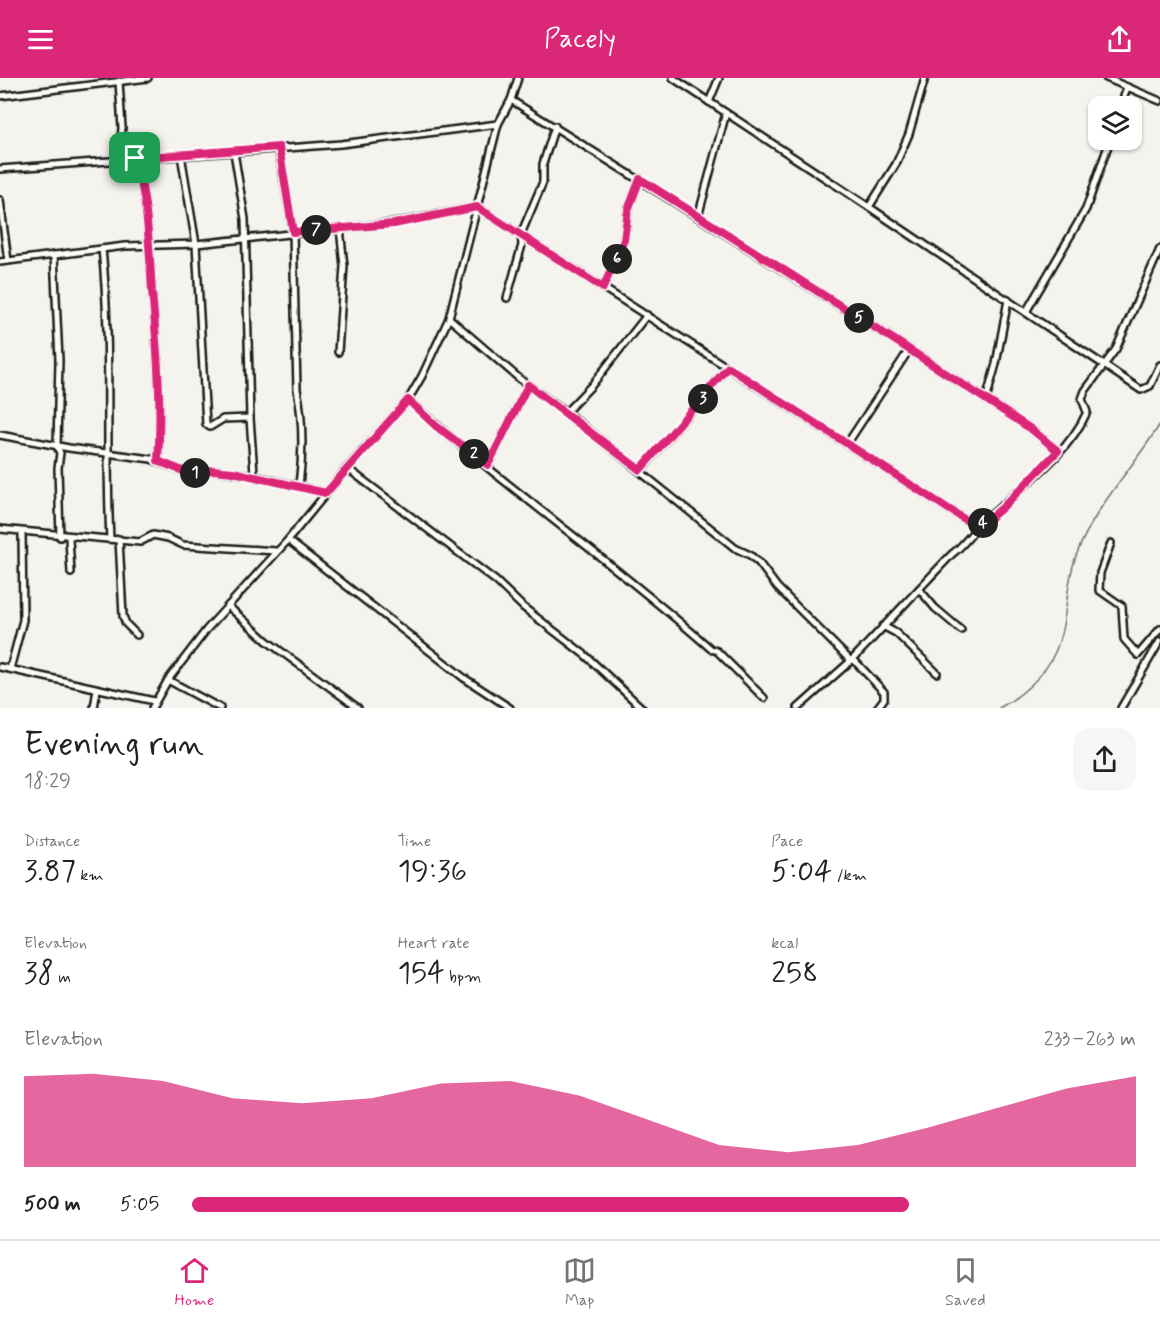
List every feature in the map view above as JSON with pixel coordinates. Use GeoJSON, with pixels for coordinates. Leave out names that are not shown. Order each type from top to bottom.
{"type":"FeatureCollection","features":[{"type":"Feature","properties":{"kind":"street"},"geometry":{"type":"LineString","coordinates":[[67,78],[68,87]]}},
{"type":"Feature","properties":{"kind":"street"},"geometry":{"type":"LineString","coordinates":[[0,96],[148,78]]}},
{"type":"Feature","properties":{"kind":"street"},"geometry":{"type":"LineString","coordinates":[[152,708],[168,680],[228,606],[408,400],[437,349],[449,318],[498,124],[511,100],[518,78]]}},
{"type":"Feature","properties":{"kind":"street"},"geometry":{"type":"LineString","coordinates":[[673,78],[1142,390],[1150,386],[1160,365]]}},
{"type":"Feature","properties":{"kind":"street"},"geometry":{"type":"LineString","coordinates":[[709,102],[719,78]]}},
{"type":"Feature","properties":{"kind":"street"},"geometry":{"type":"LineString","coordinates":[[869,207],[896,164],[909,134],[925,78]]}},
{"type":"Feature","properties":{"kind":"street"},"geometry":{"type":"LineString","coordinates":[[1106,78],[1160,100]]}},
{"type":"Feature","properties":{"kind":"street"},"geometry":{"type":"LineString","coordinates":[[118,80],[122,128],[119,160]]}},
{"type":"Feature","properties":{"kind":"street"},"geometry":{"type":"LineString","coordinates":[[1124,96],[1127,87]]}},
{"type":"Feature","properties":{"kind":"street"},"geometry":{"type":"LineString","coordinates":[[511,100],[909,350],[1031,429],[1058,451]]}},
{"type":"Feature","properties":{"kind":"street"},"geometry":{"type":"LineString","coordinates":[[698,217],[726,113]]}},
{"type":"Feature","properties":{"kind":"street"},"geometry":{"type":"LineString","coordinates":[[0,169],[341,144],[498,124]]}},
{"type":"Feature","properties":{"kind":"street"},"geometry":{"type":"LineString","coordinates":[[507,298],[522,244],[521,234],[543,182],[543,164],[555,126]]}},
{"type":"Feature","properties":{"kind":"street"},"geometry":{"type":"LineString","coordinates":[[279,147],[293,232],[297,389],[301,408],[302,466],[299,486]]}},
{"type":"Feature","properties":{"kind":"street"},"geometry":{"type":"LineString","coordinates":[[1026,312],[1086,209],[1107,150]]}},
{"type":"Feature","properties":{"kind":"street"},"geometry":{"type":"LineString","coordinates":[[234,152],[245,219],[250,418],[254,447],[254,473],[251,475]]}},
{"type":"Feature","properties":{"kind":"street"},"geometry":{"type":"LineString","coordinates":[[181,155],[196,244],[206,424],[210,427],[223,419],[250,418]]}},
{"type":"Feature","properties":{"kind":"street"},"geometry":{"type":"LineString","coordinates":[[135,158],[142,184],[149,247],[158,370],[158,461]]}},
{"type":"Feature","properties":{"kind":"street"},"geometry":{"type":"LineString","coordinates":[[603,288],[624,240],[628,210],[640,179]]}},
{"type":"Feature","properties":{"kind":"street"},"geometry":{"type":"LineString","coordinates":[[0,200],[8,261]]}},
{"type":"Feature","properties":{"kind":"street"},"geometry":{"type":"LineString","coordinates":[[0,262],[102,249],[245,240],[293,232],[394,224],[477,207],[978,528]]}},
{"type":"Feature","properties":{"kind":"street"},"geometry":{"type":"LineString","coordinates":[[338,352],[344,266],[340,228]]}},
{"type":"Feature","properties":{"kind":"street"},"geometry":{"type":"LineString","coordinates":[[102,249],[109,327],[110,539]]}},
{"type":"Feature","properties":{"kind":"street"},"geometry":{"type":"LineString","coordinates":[[798,708],[851,659],[978,528],[1002,508],[1070,440],[1085,418],[1087,409],[1082,397],[1116,349],[1160,249]]}},
{"type":"Feature","properties":{"kind":"street"},"geometry":{"type":"LineString","coordinates":[[54,255],[59,360],[57,446],[60,453],[58,468],[60,537]]}},
{"type":"Feature","properties":{"kind":"street"},"geometry":{"type":"LineString","coordinates":[[986,400],[996,364],[1008,300]]}},
{"type":"Feature","properties":{"kind":"street"},"geometry":{"type":"LineString","coordinates":[[566,412],[592,385],[647,315]]}},
{"type":"Feature","properties":{"kind":"street"},"geometry":{"type":"LineString","coordinates":[[449,318],[528,385],[640,470],[735,548],[750,555],[777,588],[885,692],[884,699],[877,708]]}},
{"type":"Feature","properties":{"kind":"street"},"geometry":{"type":"LineString","coordinates":[[847,444],[909,350]]}},
{"type":"Feature","properties":{"kind":"street"},"geometry":{"type":"LineString","coordinates":[[640,470],[728,367]]}},
{"type":"Feature","properties":{"kind":"street"},"geometry":{"type":"LineString","coordinates":[[488,465],[528,385]]}},
{"type":"Feature","properties":{"kind":"street"},"geometry":{"type":"LineString","coordinates":[[408,400],[436,426],[488,465],[546,515],[604,558],[711,649],[717,651],[764,698]]}},
{"type":"Feature","properties":{"kind":"street"},"geometry":{"type":"LineString","coordinates":[[0,435],[158,461],[188,473],[213,470],[251,475],[326,493]]}},
{"type":"Feature","properties":{"kind":"street"},"geometry":{"type":"LineString","coordinates":[[347,468],[496,581],[523,607],[585,655],[642,708]]}},
{"type":"Feature","properties":{"kind":"street"},"geometry":{"type":"LineString","coordinates":[[0,530],[69,538],[119,539],[140,542],[153,535],[168,538],[183,545],[276,551]]}},
{"type":"Feature","properties":{"kind":"street"},"geometry":{"type":"LineString","coordinates":[[10,669],[23,620],[22,532]]}},
{"type":"Feature","properties":{"kind":"street"},"geometry":{"type":"LineString","coordinates":[[69,538],[71,573]]}},
{"type":"Feature","properties":{"kind":"street"},"geometry":{"type":"LineString","coordinates":[[119,539],[123,616],[126,624],[136,635]]}},
{"type":"Feature","properties":{"kind":"street"},"geometry":{"type":"LineString","coordinates":[[288,540],[464,678],[510,708]]}},
{"type":"Feature","properties":{"kind":"street"},"geometry":{"type":"LineString","coordinates":[[1111,543],[1100,573],[1099,590],[1122,606],[1124,639],[1138,655],[1160,629]]}},
{"type":"Feature","properties":{"kind":"street"},"geometry":{"type":"LineString","coordinates":[[919,589],[935,608],[962,630]]}},
{"type":"Feature","properties":{"kind":"street"},"geometry":{"type":"LineString","coordinates":[[228,606],[267,641],[358,708]]}},
{"type":"Feature","properties":{"kind":"street"},"geometry":{"type":"LineString","coordinates":[[883,626],[896,633],[937,673]]}},
{"type":"Feature","properties":{"kind":"street"},"geometry":{"type":"LineString","coordinates":[[1121,708],[1160,641]]}},
{"type":"Feature","properties":{"kind":"street"},"geometry":{"type":"LineString","coordinates":[[0,667],[154,701]]}},
{"type":"Feature","properties":{"kind":"street"},"geometry":{"type":"LineString","coordinates":[[168,680],[220,708]]}},
{"type":"Feature","properties":{"kind":"street"},"geometry":{"type":"LineString","coordinates":[[94,708],[97,689]]}},
{"type":"Feature","properties":{"kind":"waterway"},"geometry":{"type":"LineString","coordinates":[[999,708],[1032,684],[1052,659],[1063,627],[1072,567],[1084,538],[1103,504],[1160,424]]}},
{"type":"Feature","properties":{"kind":"route"},"geometry":{"type":"LineString","coordinates":[[279,147],[293,232],[394,224],[477,207],[603,288],[624,240],[628,210],[640,179],[687,211],[896,341],[924,362],[1031,429],[1058,451],[1002,508],[978,528],[728,367],[670,438],[640,470],[528,385],[488,465],[436,426],[408,400],[326,493],[233,472],[206,470],[188,473],[158,461],[156,330],[142,184],[135,158],[279,147]]}}]}
